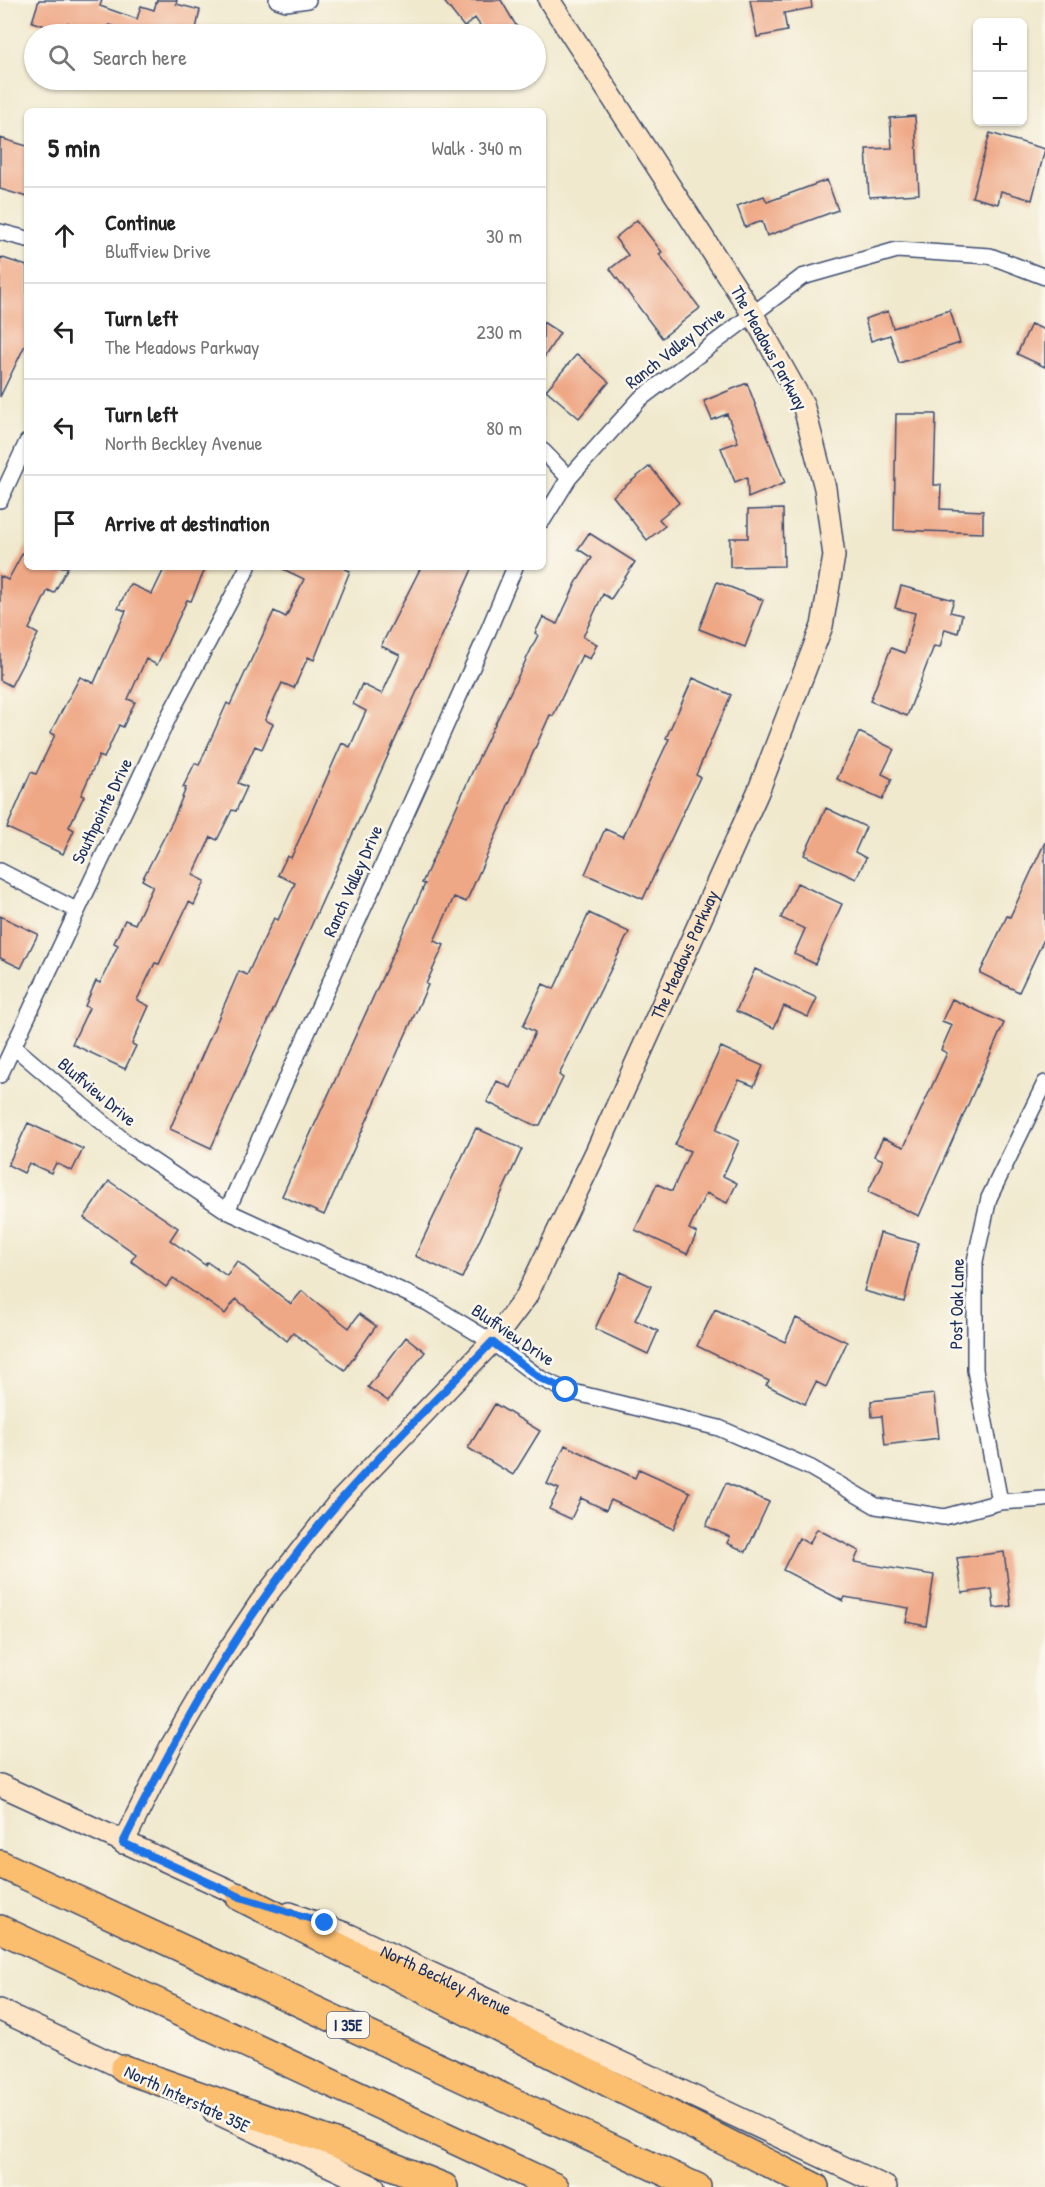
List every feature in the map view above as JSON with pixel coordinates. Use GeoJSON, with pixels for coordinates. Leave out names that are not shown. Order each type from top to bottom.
{"type":"FeatureCollection","features":[{"type":"Feature","properties":{"kind":"highway","name":"I 35E"},"geometry":{"type":"LineString","coordinates":[[0,1864],[697,2187]]}},
{"type":"Feature","properties":{"kind":"highway"},"geometry":{"type":"LineString","coordinates":[[240,1897],[814,2187]]}},
{"type":"Feature","properties":{"kind":"highway"},"geometry":{"type":"LineString","coordinates":[[0,1929],[555,2187]]}},
{"type":"Feature","properties":{"kind":"highway"},"geometry":{"type":"LineString","coordinates":[[124,2069],[330,2141],[444,2187]]}},
{"type":"Feature","properties":{"kind":"street"},"geometry":{"type":"LineString","coordinates":[[278,0],[286,3],[308,0]]}},
{"type":"Feature","properties":{"kind":"street","name":"The Meadows Parkway"},"geometry":{"type":"LineString","coordinates":[[123,1843],[171,1746],[219,1664],[260,1603],[338,1503],[492,1342],[526,1297],[596,1152],[758,792],[822,626],[834,556],[825,488],[803,404],[752,313],[549,0]]}},
{"type":"Feature","properties":{"kind":"street"},"geometry":{"type":"LineString","coordinates":[[0,232],[24,238]]}},
{"type":"Feature","properties":{"kind":"street","name":"Ranch Valley Drive"},"geometry":{"type":"LineString","coordinates":[[546,515],[569,478],[640,399],[802,277],[897,250],[990,256],[1045,277]]}},
{"type":"Feature","properties":{"kind":"street"},"geometry":{"type":"LineString","coordinates":[[0,500],[24,448]]}},
{"type":"Feature","properties":{"kind":"street"},"geometry":{"type":"LineString","coordinates":[[546,454],[569,478]]}},
{"type":"Feature","properties":{"kind":"street","name":"Southpointe Drive"},"geometry":{"type":"LineString","coordinates":[[0,1076],[170,714],[246,570]]}},
{"type":"Feature","properties":{"kind":"street","name":"Ranch Valley Drive"},"geometry":{"type":"LineString","coordinates":[[227,1211],[514,570]]}},
{"type":"Feature","properties":{"kind":"street"},"geometry":{"type":"LineString","coordinates":[[0,871],[76,910]]}},
{"type":"Feature","properties":{"kind":"street","name":"Bluffview Drive"},"geometry":{"type":"LineString","coordinates":[[13,1046],[129,1144],[227,1211],[428,1303],[492,1342],[540,1378],[559,1387],[578,1395],[667,1413],[719,1428],[811,1468],[876,1506],[944,1517],[1000,1502],[1045,1499]]}},
{"type":"Feature","properties":{"kind":"street","name":"Post Oak Lane"},"geometry":{"type":"LineString","coordinates":[[1000,1502],[975,1370],[975,1261],[989,1198],[1045,1083]]}},
{"type":"Feature","properties":{"kind":"street","name":"North Beckley Avenue"},"geometry":{"type":"LineString","coordinates":[[0,1785],[240,1897],[325,1923],[886,2187]]}},
{"type":"Feature","properties":{"kind":"street","name":"North Interstate 35E"},"geometry":{"type":"LineString","coordinates":[[0,2010],[374,2187]]}},
{"type":"Feature","properties":{"kind":"building"},"geometry":{"type":"Polygon","coordinates":[[[39,0],[102,0],[100,6],[137,19],[141,6],[154,10],[157,0],[177,0],[176,4],[200,10],[197,24],[39,24],[32,22],[39,0]]]}},
{"type":"Feature","properties":{"kind":"building"},"geometry":{"type":"Polygon","coordinates":[[[443,0],[501,0],[515,24],[479,24],[475,18],[468,24],[462,24],[443,0]]]}},
{"type":"Feature","properties":{"kind":"building"},"geometry":{"type":"Polygon","coordinates":[[[750,0],[811,0],[812,8],[784,13],[787,31],[757,37],[750,0]]]}},
{"type":"Feature","properties":{"kind":"building"},"geometry":{"type":"Polygon","coordinates":[[[915,116],[919,194],[869,197],[866,149],[892,148],[890,118],[915,116]]]}},
{"type":"Feature","properties":{"kind":"building"},"geometry":{"type":"Polygon","coordinates":[[[990,133],[1045,149],[1032,200],[1001,191],[998,204],[972,197],[990,133]]]}},
{"type":"Feature","properties":{"kind":"building"},"geometry":{"type":"Polygon","coordinates":[[[0,138],[24,145],[24,196],[0,189],[0,138]]]}},
{"type":"Feature","properties":{"kind":"building"},"geometry":{"type":"Polygon","coordinates":[[[827,180],[838,210],[767,236],[762,221],[745,227],[737,206],[764,196],[767,202],[827,180]]]}},
{"type":"Feature","properties":{"kind":"building"},"geometry":{"type":"Polygon","coordinates":[[[637,220],[662,252],[659,254],[700,308],[662,338],[610,269],[628,255],[615,238],[637,220]]]}},
{"type":"Feature","properties":{"kind":"building"},"geometry":{"type":"Polygon","coordinates":[[[0,257],[24,265],[24,347],[0,397],[0,257]]]}},
{"type":"Feature","properties":{"kind":"building"},"geometry":{"type":"Polygon","coordinates":[[[950,310],[960,343],[899,363],[890,335],[871,341],[865,319],[888,311],[893,328],[950,310]]]}},
{"type":"Feature","properties":{"kind":"building"},"geometry":{"type":"Polygon","coordinates":[[[546,324],[560,333],[546,354],[546,324]]]}},
{"type":"Feature","properties":{"kind":"building"},"geometry":{"type":"Polygon","coordinates":[[[1031,324],[1045,330],[1045,367],[1017,354],[1031,324]]]}},
{"type":"Feature","properties":{"kind":"building"},"geometry":{"type":"Polygon","coordinates":[[[577,354],[609,382],[579,418],[546,390],[577,354]]]}},
{"type":"Feature","properties":{"kind":"building"},"geometry":{"type":"Polygon","coordinates":[[[747,383],[785,483],[748,498],[747,477],[735,482],[721,448],[738,442],[727,414],[712,420],[704,401],[747,383]]]}},
{"type":"Feature","properties":{"kind":"building"},"geometry":{"type":"Polygon","coordinates":[[[896,414],[936,414],[934,485],[941,485],[940,509],[983,511],[983,533],[894,530],[896,414]]]}},
{"type":"Feature","properties":{"kind":"building"},"geometry":{"type":"Polygon","coordinates":[[[650,466],[679,503],[659,519],[665,526],[647,540],[613,496],[650,466]]]}},
{"type":"Feature","properties":{"kind":"building"},"geometry":{"type":"Polygon","coordinates":[[[783,509],[784,566],[730,567],[730,538],[748,538],[748,510],[783,509]]]}},
{"type":"Feature","properties":{"kind":"building"},"geometry":{"type":"Polygon","coordinates":[[[589,533],[635,562],[611,599],[603,594],[583,637],[597,644],[590,659],[582,655],[553,716],[550,715],[466,902],[454,897],[434,941],[444,945],[426,984],[428,985],[324,1215],[282,1196],[425,884],[422,883],[479,757],[538,635],[535,633],[543,617],[557,624],[576,583],[592,558],[578,549],[589,533]]]}},
{"type":"Feature","properties":{"kind":"building"},"geometry":{"type":"Polygon","coordinates":[[[24,551],[24,570],[66,570],[54,593],[48,590],[29,629],[38,634],[11,686],[0,680],[0,576],[8,580],[24,551]]]}},
{"type":"Feature","properties":{"kind":"building"},"geometry":{"type":"Polygon","coordinates":[[[164,570],[205,570],[191,601],[187,600],[157,665],[146,659],[128,699],[135,702],[123,727],[119,725],[104,758],[99,756],[69,827],[74,830],[63,854],[7,828],[31,772],[36,774],[55,735],[50,733],[80,677],[94,683],[126,611],[118,608],[130,584],[152,594],[164,570]]]}},
{"type":"Feature","properties":{"kind":"building"},"geometry":{"type":"Polygon","coordinates":[[[285,570],[350,571],[314,660],[308,657],[294,688],[282,683],[265,720],[273,724],[262,749],[255,746],[238,783],[247,787],[236,811],[232,810],[217,840],[211,837],[193,875],[205,881],[194,905],[189,902],[159,964],[155,963],[137,1000],[149,1006],[132,1044],[136,1046],[125,1069],[72,1044],[89,1008],[85,1006],[96,981],[100,983],[118,945],[114,943],[125,920],[135,924],[153,886],[142,880],[173,820],[186,788],[183,787],[195,763],[199,765],[227,703],[230,705],[274,611],[286,617],[304,579],[285,570]]]}},
{"type":"Feature","properties":{"kind":"building"},"geometry":{"type":"Polygon","coordinates":[[[419,570],[472,570],[211,1148],[170,1129],[239,971],[247,975],[274,918],[278,920],[295,883],[278,875],[287,856],[291,858],[342,743],[350,747],[366,711],[353,704],[362,684],[382,694],[400,655],[381,646],[419,570]]]}},
{"type":"Feature","properties":{"kind":"building"},"geometry":{"type":"Polygon","coordinates":[[[717,582],[763,600],[745,647],[699,629],[717,582]]]}},
{"type":"Feature","properties":{"kind":"building"},"geometry":{"type":"Polygon","coordinates":[[[901,586],[954,600],[950,612],[962,615],[958,633],[945,629],[940,647],[934,646],[907,716],[870,701],[891,648],[905,653],[915,613],[895,608],[901,586]]]}},
{"type":"Feature","properties":{"kind":"building"},"geometry":{"type":"Polygon","coordinates":[[[693,678],[731,695],[696,775],[700,777],[643,899],[585,874],[605,829],[623,837],[669,739],[666,738],[693,678]]]}},
{"type":"Feature","properties":{"kind":"building"},"geometry":{"type":"Polygon","coordinates":[[[859,732],[894,749],[882,774],[892,779],[882,800],[837,779],[859,732]]]}},
{"type":"Feature","properties":{"kind":"building"},"geometry":{"type":"Polygon","coordinates":[[[826,808],[866,827],[855,852],[866,858],[856,879],[804,855],[826,808]]]}},
{"type":"Feature","properties":{"kind":"building"},"geometry":{"type":"Polygon","coordinates":[[[1045,842],[1045,937],[1019,992],[980,973],[1007,916],[1010,917],[1045,842]]]}},
{"type":"Feature","properties":{"kind":"building"},"geometry":{"type":"Polygon","coordinates":[[[797,883],[842,904],[815,964],[794,954],[805,929],[781,918],[797,883]]]}},
{"type":"Feature","properties":{"kind":"building"},"geometry":{"type":"Polygon","coordinates":[[[589,913],[629,932],[559,1075],[563,1078],[540,1125],[534,1125],[487,1102],[497,1081],[511,1088],[535,1032],[523,1026],[543,984],[554,989],[589,913]]]}},
{"type":"Feature","properties":{"kind":"building"},"geometry":{"type":"Polygon","coordinates":[[[0,916],[38,934],[21,968],[0,958],[0,916]]]}},
{"type":"Feature","properties":{"kind":"building"},"geometry":{"type":"Polygon","coordinates":[[[755,969],[817,998],[808,1017],[784,1006],[774,1028],[736,1011],[755,969]]]}},
{"type":"Feature","properties":{"kind":"building"},"geometry":{"type":"Polygon","coordinates":[[[952,999],[1004,1023],[919,1216],[868,1192],[883,1160],[874,1156],[883,1138],[904,1147],[947,1053],[941,1050],[952,1025],[942,1021],[952,999]]]}},
{"type":"Feature","properties":{"kind":"building"},"geometry":{"type":"Polygon","coordinates":[[[721,1047],[763,1066],[754,1086],[739,1080],[716,1130],[739,1141],[723,1176],[737,1183],[727,1203],[706,1193],[689,1229],[697,1233],[687,1254],[635,1230],[657,1184],[672,1191],[690,1151],[675,1145],[721,1047]]]}},
{"type":"Feature","properties":{"kind":"building"},"geometry":{"type":"Polygon","coordinates":[[[28,1123],[83,1149],[72,1171],[56,1163],[51,1173],[29,1163],[24,1173],[8,1165],[28,1123]]]}},
{"type":"Feature","properties":{"kind":"building"},"geometry":{"type":"Polygon","coordinates":[[[476,1128],[522,1149],[462,1278],[415,1256],[476,1128]]]}},
{"type":"Feature","properties":{"kind":"building"},"geometry":{"type":"Polygon","coordinates":[[[109,1181],[178,1228],[170,1240],[205,1265],[207,1262],[227,1276],[237,1261],[291,1304],[302,1291],[349,1328],[359,1314],[376,1326],[345,1370],[293,1333],[287,1341],[236,1299],[225,1314],[173,1278],[166,1287],[131,1261],[136,1254],[84,1218],[109,1181]]]}},
{"type":"Feature","properties":{"kind":"building"},"geometry":{"type":"Polygon","coordinates":[[[880,1233],[918,1243],[904,1302],[864,1291],[880,1233]]]}},
{"type":"Feature","properties":{"kind":"building"},"geometry":{"type":"Polygon","coordinates":[[[621,1272],[651,1286],[635,1320],[658,1331],[648,1354],[595,1329],[621,1272]]]}},
{"type":"Feature","properties":{"kind":"building"},"geometry":{"type":"Polygon","coordinates":[[[715,1309],[785,1342],[796,1318],[847,1342],[826,1387],[816,1382],[805,1404],[766,1385],[769,1381],[697,1346],[715,1309]]]}},
{"type":"Feature","properties":{"kind":"building"},"geometry":{"type":"Polygon","coordinates":[[[406,1337],[425,1352],[388,1401],[368,1387],[406,1337]]]}},
{"type":"Feature","properties":{"kind":"building"},"geometry":{"type":"Polygon","coordinates":[[[934,1394],[939,1438],[885,1445],[882,1416],[872,1417],[871,1401],[934,1394]]]}},
{"type":"Feature","properties":{"kind":"building"},"geometry":{"type":"Polygon","coordinates":[[[495,1404],[540,1431],[513,1475],[468,1448],[495,1404]]]}},
{"type":"Feature","properties":{"kind":"building"},"geometry":{"type":"Polygon","coordinates":[[[565,1445],[635,1478],[639,1469],[690,1492],[673,1529],[611,1500],[606,1510],[581,1498],[571,1519],[549,1509],[559,1489],[547,1484],[565,1445]]]}},
{"type":"Feature","properties":{"kind":"building"},"geometry":{"type":"Polygon","coordinates":[[[726,1483],[769,1502],[746,1552],[727,1543],[730,1537],[706,1526],[726,1483]]]}},
{"type":"Feature","properties":{"kind":"building"},"geometry":{"type":"Polygon","coordinates":[[[817,1529],[859,1551],[854,1562],[934,1575],[926,1626],[906,1622],[909,1608],[845,1597],[843,1601],[783,1570],[799,1538],[809,1544],[817,1529]]]}},
{"type":"Feature","properties":{"kind":"building"},"geometry":{"type":"Polygon","coordinates":[[[1004,1552],[1011,1606],[994,1608],[992,1589],[962,1593],[957,1558],[1004,1552]]]}},
{"type":"Feature","properties":{"kind":"route"},"geometry":{"type":"LineString","coordinates":[[325,1923],[240,1897],[123,1843],[171,1746],[219,1664],[260,1603],[338,1503],[492,1342],[540,1378],[566,1390]]}}]}
